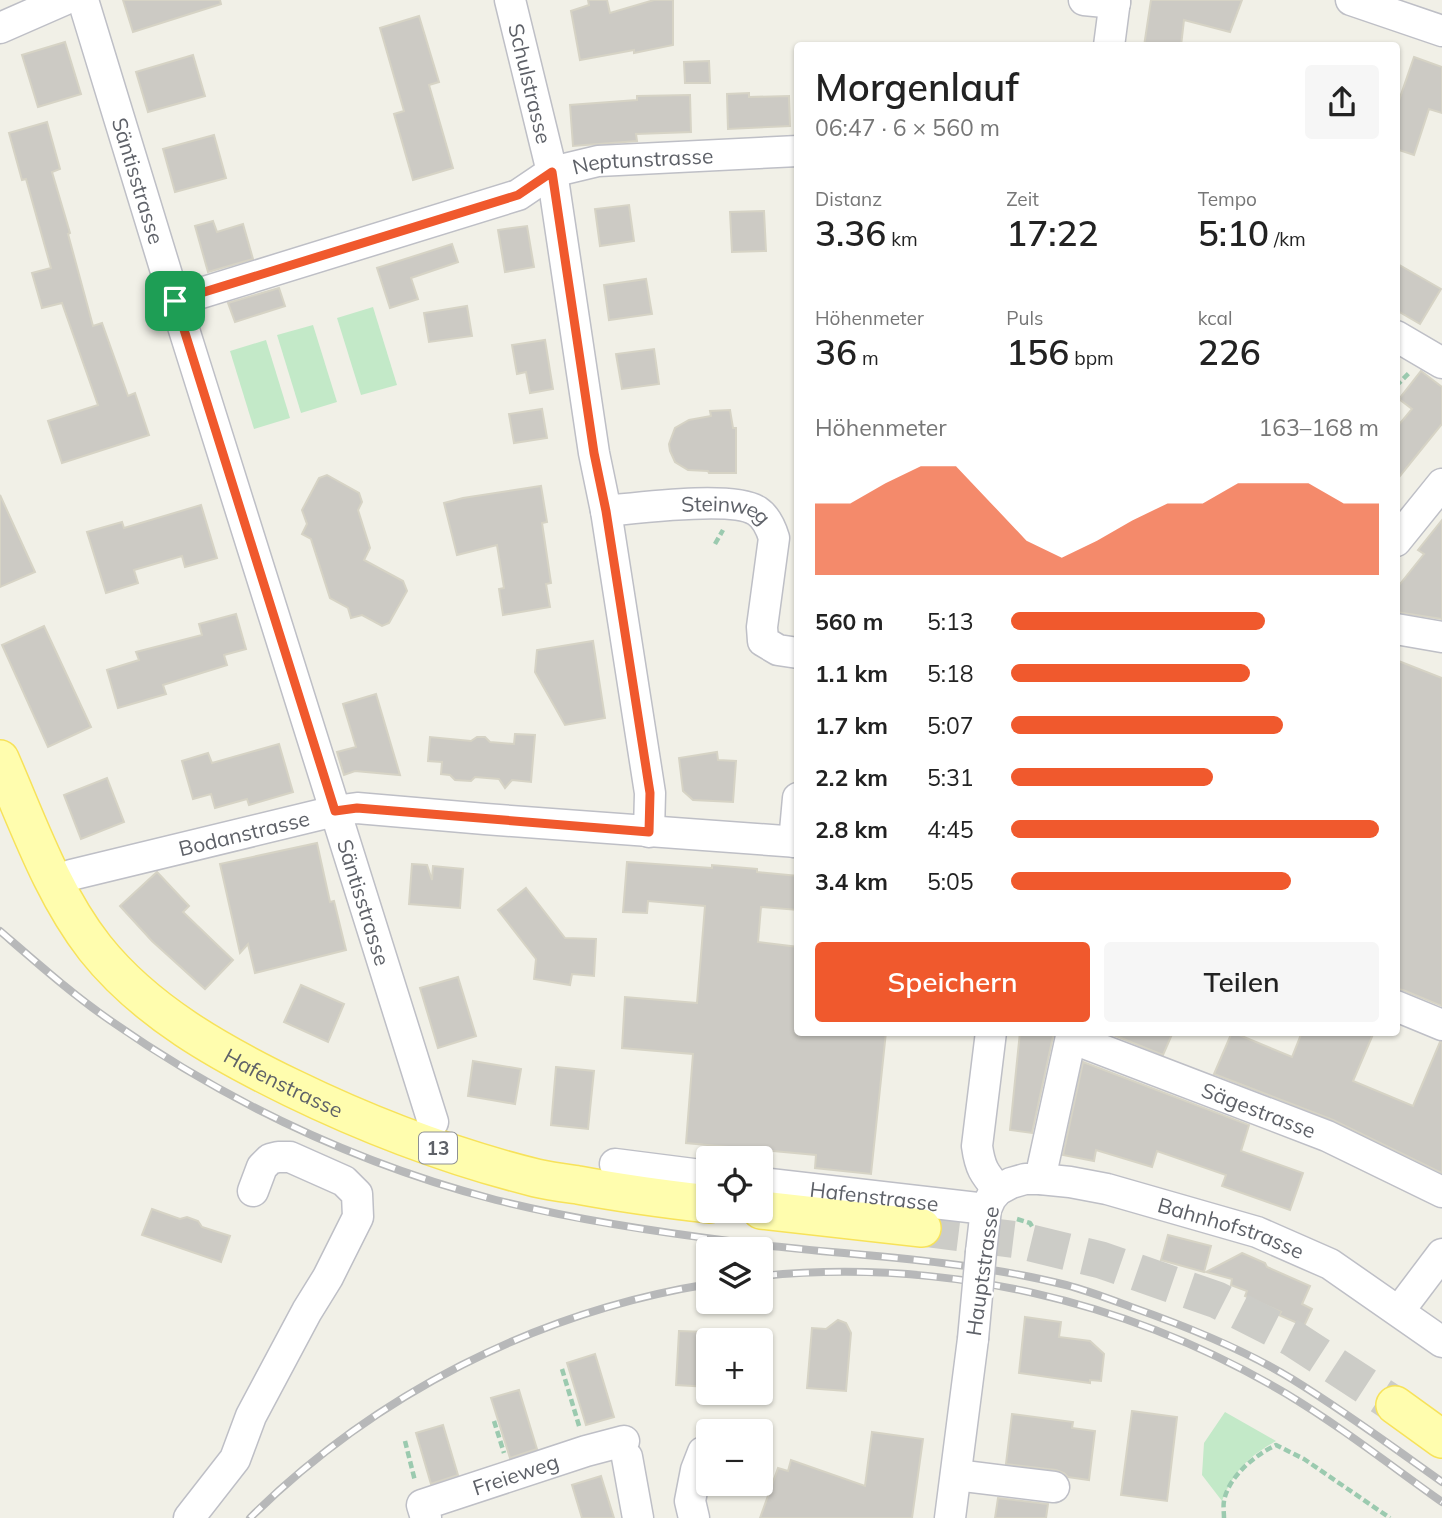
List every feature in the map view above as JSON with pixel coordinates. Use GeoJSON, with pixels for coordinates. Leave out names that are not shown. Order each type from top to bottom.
{"type":"FeatureCollection","features":[{"type":"Feature","properties":{"kind":"main road","name":"Hafenstrasse"},"geometry":{"type":"LineString","coordinates":[[0,759],[43,857],[74,918],[115,971],[187,1031],[246,1066],[340,1111],[455,1154],[537,1178],[633,1195],[696,1202]]}},
{"type":"Feature","properties":{"kind":"main road","name":"Hafenstrasse"},"geometry":{"type":"LineString","coordinates":[[773,1211],[922,1228]]}},
{"type":"Feature","properties":{"kind":"main road"},"geometry":{"type":"LineString","coordinates":[[1395,1405],[1442,1439]]}},
{"type":"Feature","properties":{"kind":"street"},"geometry":{"type":"LineString","coordinates":[[0,28],[64,0]]}},
{"type":"Feature","properties":{"kind":"street","name":"Säntisstrasse"},"geometry":{"type":"LineString","coordinates":[[83,0],[433,1122]]}},
{"type":"Feature","properties":{"kind":"street","name":"Schulstrasse"},"geometry":{"type":"LineString","coordinates":[[510,0],[552,172],[594,453],[606,511],[650,793],[649,832]]}},
{"type":"Feature","properties":{"kind":"street"},"geometry":{"type":"LineString","coordinates":[[1084,0],[1115,2],[1110,42]]}},
{"type":"Feature","properties":{"kind":"street"},"geometry":{"type":"LineString","coordinates":[[1360,2],[1442,31]]}},
{"type":"Feature","properties":{"kind":"street","name":"Neptunstrasse"},"geometry":{"type":"LineString","coordinates":[[175,301],[518,195],[552,172],[598,161],[794,151]]}},
{"type":"Feature","properties":{"kind":"street"},"geometry":{"type":"LineString","coordinates":[[1400,339],[1442,363]]}},
{"type":"Feature","properties":{"kind":"street"},"geometry":{"type":"LineString","coordinates":[[1400,536],[1442,484]]}},
{"type":"Feature","properties":{"kind":"street","name":"Steinweg"},"geometry":{"type":"LineString","coordinates":[[606,511],[667,504],[713,504],[747,507],[757,511],[771,527],[774,538],[762,627],[756,644],[794,652]]}},
{"type":"Feature","properties":{"kind":"street"},"geometry":{"type":"LineString","coordinates":[[1400,630],[1442,637]]}},
{"type":"Feature","properties":{"kind":"street","name":"Bodanstrasse"},"geometry":{"type":"LineString","coordinates":[[71,875],[357,808],[794,842]]}},
{"type":"Feature","properties":{"kind":"street"},"geometry":{"type":"LineString","coordinates":[[1400,1008],[1442,1025]]}},
{"type":"Feature","properties":{"kind":"street","name":"Hauptstrasse"},"geometry":{"type":"LineString","coordinates":[[950,1518],[973,1339],[981,1252],[992,1199],[977,1146],[991,1036]]}},
{"type":"Feature","properties":{"kind":"street"},"geometry":{"type":"LineString","coordinates":[[1040,1179],[1072,1036]]}},
{"type":"Feature","properties":{"kind":"street","name":"Sägestrasse"},"geometry":{"type":"LineString","coordinates":[[1075,1036],[1327,1136],[1442,1192]]}},
{"type":"Feature","properties":{"kind":"street"},"geometry":{"type":"LineString","coordinates":[[189,1518],[235,1459],[258,1403],[358,1217],[357,1194],[344,1181],[290,1157],[270,1159],[262,1167],[253,1191]]}},
{"type":"Feature","properties":{"kind":"street"},"geometry":{"type":"LineString","coordinates":[[615,1164],[696,1174]]}},
{"type":"Feature","properties":{"kind":"street","name":"Bahnhofstrasse"},"geometry":{"type":"LineString","coordinates":[[992,1199],[1025,1179],[1070,1182],[1107,1189],[1257,1232],[1330,1264],[1442,1342]]}},
{"type":"Feature","properties":{"kind":"street","name":"Hafenstrasse"},"geometry":{"type":"LineString","coordinates":[[773,1184],[992,1199]]}},
{"type":"Feature","properties":{"kind":"street"},"geometry":{"type":"LineString","coordinates":[[1399,1311],[1442,1254]]}},
{"type":"Feature","properties":{"kind":"street","name":"Freieweg"},"geometry":{"type":"LineString","coordinates":[[424,1512],[511,1476],[586,1451],[626,1449],[638,1518]]}},
{"type":"Feature","properties":{"kind":"street"},"geometry":{"type":"LineString","coordinates":[[695,1518],[690,1501],[696,1470]]}},
{"type":"Feature","properties":{"kind":"street"},"geometry":{"type":"LineString","coordinates":[[956,1475],[1054,1487]]}},
{"type":"Feature","properties":{"kind":"path"},"geometry":{"type":"LineString","coordinates":[[1017,1219],[1030,1223],[1033,1228]]}},
{"type":"Feature","properties":{"kind":"path"},"geometry":{"type":"LineString","coordinates":[[562,1369],[586,1451]]}},
{"type":"Feature","properties":{"kind":"path"},"geometry":{"type":"LineString","coordinates":[[494,1421],[511,1476]]}},
{"type":"Feature","properties":{"kind":"path"},"geometry":{"type":"LineString","coordinates":[[405,1441],[424,1512]]}},
{"type":"Feature","properties":{"kind":"path"},"geometry":{"type":"LineString","coordinates":[[1224,1518],[1224,1499],[1235,1478],[1255,1457],[1276,1445],[1304,1460],[1390,1518]]}},
{"type":"Feature","properties":{"kind":"green space"},"geometry":{"type":"Polygon","coordinates":[[[373,307],[397,385],[361,395],[337,318],[373,307]]]}},
{"type":"Feature","properties":{"kind":"green space"},"geometry":{"type":"Polygon","coordinates":[[[313,325],[337,402],[301,413],[277,335],[313,325]]]}},
{"type":"Feature","properties":{"kind":"green space"},"geometry":{"type":"Polygon","coordinates":[[[266,340],[290,418],[254,429],[230,351],[266,340]]]}},
{"type":"Feature","properties":{"kind":"green space"},"geometry":{"type":"Polygon","coordinates":[[[1225,1412],[1276,1441],[1243,1466],[1222,1501],[1202,1475],[1204,1443],[1225,1412]]]}},
{"type":"Feature","properties":{"kind":"building"},"geometry":{"type":"Polygon","coordinates":[[[123,0],[220,0],[221,4],[133,32],[123,0]]]}},
{"type":"Feature","properties":{"kind":"building"},"geometry":{"type":"Polygon","coordinates":[[[588,0],[607,0],[610,13],[654,0],[673,0],[673,45],[580,60],[571,11],[589,5],[588,0]]]}},
{"type":"Feature","properties":{"kind":"building"},"geometry":{"type":"Polygon","coordinates":[[[1151,0],[1242,0],[1230,32],[1184,20],[1181,42],[1145,42],[1151,0]]]}},
{"type":"Feature","properties":{"kind":"building"},"geometry":{"type":"Polygon","coordinates":[[[419,16],[439,82],[429,85],[453,168],[413,180],[394,114],[404,111],[380,28],[419,16]]]}},
{"type":"Feature","properties":{"kind":"building"},"geometry":{"type":"Polygon","coordinates":[[[65,42],[81,94],[38,107],[22,55],[65,42]]]}},
{"type":"Feature","properties":{"kind":"building"},"geometry":{"type":"Polygon","coordinates":[[[193,55],[205,96],[148,112],[136,72],[193,55]]]}},
{"type":"Feature","properties":{"kind":"building"},"geometry":{"type":"Polygon","coordinates":[[[1414,57],[1442,67],[1442,113],[1429,109],[1414,155],[1400,150],[1400,97],[1414,57]]]}},
{"type":"Feature","properties":{"kind":"building"},"geometry":{"type":"Polygon","coordinates":[[[709,61],[710,83],[685,83],[684,62],[709,61]]]}},
{"type":"Feature","properties":{"kind":"building"},"geometry":{"type":"Polygon","coordinates":[[[749,93],[749,97],[789,96],[790,126],[728,129],[727,94],[749,93]]]}},
{"type":"Feature","properties":{"kind":"building"},"geometry":{"type":"Polygon","coordinates":[[[690,95],[691,132],[636,134],[637,141],[573,146],[570,105],[637,100],[637,96],[690,95]]]}},
{"type":"Feature","properties":{"kind":"building"},"geometry":{"type":"Polygon","coordinates":[[[47,122],[60,169],[52,172],[93,326],[102,323],[128,396],[135,393],[149,435],[62,463],[48,421],[98,405],[62,303],[42,308],[32,273],[51,268],[26,179],[22,180],[9,133],[47,122]]]}},
{"type":"Feature","properties":{"kind":"building"},"geometry":{"type":"Polygon","coordinates":[[[214,135],[226,178],[175,192],[163,149],[214,135]]]}},
{"type":"Feature","properties":{"kind":"building"},"geometry":{"type":"Polygon","coordinates":[[[629,205],[634,241],[600,246],[595,209],[629,205]]]}},
{"type":"Feature","properties":{"kind":"building"},"geometry":{"type":"Polygon","coordinates":[[[764,211],[766,251],[732,252],[730,212],[764,211]]]}},
{"type":"Feature","properties":{"kind":"building"},"geometry":{"type":"Polygon","coordinates":[[[213,221],[217,232],[243,224],[253,259],[208,272],[195,226],[213,221]]]}},
{"type":"Feature","properties":{"kind":"building"},"geometry":{"type":"Polygon","coordinates":[[[527,226],[534,267],[505,272],[498,230],[527,226]]]}},
{"type":"Feature","properties":{"kind":"building"},"geometry":{"type":"Polygon","coordinates":[[[452,244],[458,262],[411,278],[418,299],[390,308],[377,268],[452,244]]]}},
{"type":"Feature","properties":{"kind":"building"},"geometry":{"type":"Polygon","coordinates":[[[1400,265],[1441,289],[1420,324],[1400,312],[1400,265]]]}},
{"type":"Feature","properties":{"kind":"building"},"geometry":{"type":"Polygon","coordinates":[[[646,279],[652,314],[609,320],[604,285],[646,279]]]}},
{"type":"Feature","properties":{"kind":"building"},"geometry":{"type":"Polygon","coordinates":[[[279,288],[285,306],[235,322],[228,303],[279,288]]]}},
{"type":"Feature","properties":{"kind":"building"},"geometry":{"type":"Polygon","coordinates":[[[467,306],[472,336],[429,342],[424,313],[467,306]]]}},
{"type":"Feature","properties":{"kind":"building"},"geometry":{"type":"Polygon","coordinates":[[[545,340],[553,389],[530,393],[526,372],[517,374],[512,345],[545,340]]]}},
{"type":"Feature","properties":{"kind":"building"},"geometry":{"type":"Polygon","coordinates":[[[654,349],[659,384],[622,389],[616,354],[654,349]]]}},
{"type":"Feature","properties":{"kind":"building"},"geometry":{"type":"Polygon","coordinates":[[[1421,371],[1442,387],[1442,424],[1400,476],[1400,423],[1412,409],[1400,398],[1421,371]]]}},
{"type":"Feature","properties":{"kind":"building"},"geometry":{"type":"Polygon","coordinates":[[[542,409],[547,438],[514,443],[509,414],[542,409]]]}},
{"type":"Feature","properties":{"kind":"building"},"geometry":{"type":"Polygon","coordinates":[[[730,410],[733,428],[736,428],[736,473],[688,470],[675,462],[669,444],[675,428],[689,420],[711,416],[710,411],[730,410]]]}},
{"type":"Feature","properties":{"kind":"building"},"geometry":{"type":"Polygon","coordinates":[[[327,475],[359,493],[362,502],[358,510],[370,548],[364,560],[403,581],[407,591],[389,623],[382,626],[362,615],[351,618],[348,608],[330,598],[311,539],[302,534],[307,524],[302,510],[319,478],[327,475]]]}},
{"type":"Feature","properties":{"kind":"building"},"geometry":{"type":"Polygon","coordinates":[[[541,486],[547,522],[542,523],[551,583],[546,584],[550,607],[503,615],[499,589],[504,588],[497,545],[457,555],[444,503],[541,486]]]}},
{"type":"Feature","properties":{"kind":"building"},"geometry":{"type":"Polygon","coordinates":[[[0,495],[35,572],[0,587],[0,495]]]}},
{"type":"Feature","properties":{"kind":"building"},"geometry":{"type":"Polygon","coordinates":[[[201,505],[217,558],[185,567],[182,556],[134,570],[138,583],[106,593],[87,532],[122,522],[124,528],[201,505]]]}},
{"type":"Feature","properties":{"kind":"building"},"geometry":{"type":"Polygon","coordinates":[[[1442,520],[1442,619],[1400,613],[1400,584],[1424,554],[1418,550],[1442,520]]]}},
{"type":"Feature","properties":{"kind":"building"},"geometry":{"type":"Polygon","coordinates":[[[236,614],[246,649],[224,655],[227,665],[163,685],[166,694],[118,708],[107,670],[139,660],[136,652],[202,635],[199,624],[236,614]]]}},
{"type":"Feature","properties":{"kind":"building"},"geometry":{"type":"Polygon","coordinates":[[[44,626],[91,727],[48,747],[2,645],[44,626]]]}},
{"type":"Feature","properties":{"kind":"building"},"geometry":{"type":"Polygon","coordinates":[[[593,641],[605,718],[565,725],[535,672],[537,650],[593,641]]]}},
{"type":"Feature","properties":{"kind":"building"},"geometry":{"type":"Polygon","coordinates":[[[1400,662],[1442,678],[1442,1006],[1400,990],[1400,662]]]}},
{"type":"Feature","properties":{"kind":"building"},"geometry":{"type":"Polygon","coordinates":[[[376,694],[400,775],[355,771],[344,775],[337,752],[356,747],[343,704],[376,694]]]}},
{"type":"Feature","properties":{"kind":"building"},"geometry":{"type":"Polygon","coordinates":[[[515,734],[535,735],[531,782],[512,780],[505,788],[499,779],[475,777],[471,781],[455,780],[450,775],[441,774],[442,762],[428,761],[430,737],[471,741],[477,737],[485,737],[490,742],[514,744],[515,734]]]}},
{"type":"Feature","properties":{"kind":"building"},"geometry":{"type":"Polygon","coordinates":[[[279,744],[293,792],[249,805],[247,799],[215,808],[211,794],[193,799],[182,761],[208,753],[212,763],[279,744]]]}},
{"type":"Feature","properties":{"kind":"building"},"geometry":{"type":"Polygon","coordinates":[[[717,752],[718,760],[736,761],[733,802],[693,800],[683,791],[679,758],[717,752]]]}},
{"type":"Feature","properties":{"kind":"building"},"geometry":{"type":"Polygon","coordinates":[[[107,778],[124,822],[81,839],[64,795],[107,778]]]}},
{"type":"Feature","properties":{"kind":"building"},"geometry":{"type":"Polygon","coordinates":[[[317,843],[330,902],[334,901],[346,950],[255,973],[248,944],[240,953],[220,864],[317,843]]]}},
{"type":"Feature","properties":{"kind":"building"},"geometry":{"type":"Polygon","coordinates":[[[627,862],[712,868],[712,865],[794,876],[794,910],[761,907],[758,942],[794,946],[794,1036],[886,1036],[871,1174],[815,1168],[816,1155],[773,1151],[773,1146],[686,1143],[693,1054],[622,1048],[625,997],[697,1003],[705,906],[648,901],[647,913],[623,912],[627,862]]]}},
{"type":"Feature","properties":{"kind":"building"},"geometry":{"type":"Polygon","coordinates":[[[412,864],[427,865],[432,880],[433,866],[463,869],[460,908],[409,904],[412,864]]]}},
{"type":"Feature","properties":{"kind":"building"},"geometry":{"type":"Polygon","coordinates":[[[157,872],[189,906],[183,912],[233,960],[205,989],[152,941],[120,906],[157,872]]]}},
{"type":"Feature","properties":{"kind":"building"},"geometry":{"type":"Polygon","coordinates":[[[526,888],[565,938],[596,939],[594,976],[572,974],[570,985],[534,979],[536,959],[498,910],[526,888]]]}},
{"type":"Feature","properties":{"kind":"building"},"geometry":{"type":"Polygon","coordinates":[[[458,977],[476,1036],[438,1048],[420,988],[458,977]]]}},
{"type":"Feature","properties":{"kind":"building"},"geometry":{"type":"Polygon","coordinates":[[[301,985],[344,1004],[328,1042],[284,1022],[301,985]]]}},
{"type":"Feature","properties":{"kind":"building"},"geometry":{"type":"Polygon","coordinates":[[[1020,1036],[1053,1036],[1032,1133],[1010,1130],[1020,1036]]]}},
{"type":"Feature","properties":{"kind":"building"},"geometry":{"type":"Polygon","coordinates":[[[1116,1036],[1171,1036],[1163,1055],[1116,1036]]]}},
{"type":"Feature","properties":{"kind":"building"},"geometry":{"type":"Polygon","coordinates":[[[1230,1036],[1242,1036],[1292,1057],[1300,1036],[1372,1036],[1353,1081],[1413,1106],[1442,1042],[1442,1173],[1333,1120],[1214,1074],[1230,1036]]]}},
{"type":"Feature","properties":{"kind":"building"},"geometry":{"type":"Polygon","coordinates":[[[473,1061],[521,1069],[515,1104],[468,1096],[473,1061]]]}},
{"type":"Feature","properties":{"kind":"building"},"geometry":{"type":"Polygon","coordinates":[[[1083,1062],[1249,1125],[1241,1151],[1303,1173],[1290,1210],[1222,1186],[1226,1175],[1157,1151],[1152,1167],[1096,1150],[1094,1161],[1063,1155],[1083,1062]]]}},
{"type":"Feature","properties":{"kind":"building"},"geometry":{"type":"Polygon","coordinates":[[[556,1067],[594,1071],[588,1129],[551,1125],[556,1067]]]}},
{"type":"Feature","properties":{"kind":"building"},"geometry":{"type":"Polygon","coordinates":[[[152,1209],[180,1219],[187,1217],[198,1221],[202,1227],[230,1236],[221,1262],[142,1235],[152,1209]]]}},
{"type":"Feature","properties":{"kind":"building"},"geometry":{"type":"Polygon","coordinates":[[[1168,1235],[1211,1246],[1204,1272],[1161,1260],[1168,1235]]]}},
{"type":"Feature","properties":{"kind":"building"},"geometry":{"type":"Polygon","coordinates":[[[1242,1253],[1310,1286],[1302,1304],[1312,1309],[1304,1326],[1245,1296],[1247,1291],[1231,1285],[1232,1279],[1206,1272],[1242,1253]]]}},
{"type":"Feature","properties":{"kind":"building"},"geometry":{"type":"Polygon","coordinates":[[[1025,1317],[1061,1322],[1059,1337],[1090,1341],[1104,1354],[1101,1381],[1090,1380],[1090,1383],[1019,1373],[1025,1317]]]}},
{"type":"Feature","properties":{"kind":"building"},"geometry":{"type":"Polygon","coordinates":[[[838,1320],[846,1323],[851,1333],[846,1391],[807,1388],[812,1328],[826,1329],[838,1320]]]}},
{"type":"Feature","properties":{"kind":"building"},"geometry":{"type":"Polygon","coordinates":[[[679,1331],[696,1332],[696,1386],[676,1385],[679,1331]]]}},
{"type":"Feature","properties":{"kind":"building"},"geometry":{"type":"Polygon","coordinates":[[[595,1354],[614,1417],[586,1425],[567,1363],[595,1354]]]}},
{"type":"Feature","properties":{"kind":"building"},"geometry":{"type":"Polygon","coordinates":[[[519,1390],[537,1449],[510,1458],[491,1398],[519,1390]]]}},
{"type":"Feature","properties":{"kind":"building"},"geometry":{"type":"Polygon","coordinates":[[[1132,1411],[1177,1417],[1167,1501],[1121,1495],[1132,1411]]]}},
{"type":"Feature","properties":{"kind":"building"},"geometry":{"type":"Polygon","coordinates":[[[1012,1414],[1073,1422],[1072,1428],[1095,1431],[1089,1480],[1068,1477],[1056,1470],[1006,1464],[1012,1414]]]}},
{"type":"Feature","properties":{"kind":"building"},"geometry":{"type":"Polygon","coordinates":[[[443,1425],[458,1475],[431,1484],[416,1433],[443,1425]]]}},
{"type":"Feature","properties":{"kind":"building"},"geometry":{"type":"Polygon","coordinates":[[[872,1432],[923,1439],[912,1518],[760,1518],[768,1496],[773,1496],[773,1482],[778,1468],[788,1471],[791,1460],[865,1486],[872,1432]]]}},
{"type":"Feature","properties":{"kind":"building"},"geometry":{"type":"Polygon","coordinates":[[[601,1476],[614,1518],[582,1518],[572,1485],[601,1476]]]}},
{"type":"Feature","properties":{"kind":"building"},"geometry":{"type":"Polygon","coordinates":[[[998,1498],[1048,1504],[1046,1518],[995,1518],[998,1498]]]}},
{"type":"Feature","properties":{"kind":"tunnel"},"geometry":{"type":"LineString","coordinates":[[922,1228],[1019,1240],[1101,1260],[1217,1300],[1292,1338],[1395,1405]]}},
{"type":"Feature","properties":{"kind":"railway"},"geometry":{"type":"LineString","coordinates":[[0,931],[54,978],[155,1050],[247,1104],[344,1149],[445,1185],[556,1214],[737,1242],[944,1263],[1075,1287],[1175,1323],[1254,1358],[1292,1379],[1368,1429],[1442,1482]]}},
{"type":"Feature","properties":{"kind":"railway"},"geometry":{"type":"LineString","coordinates":[[773,1275],[830,1272],[898,1274],[966,1281],[1033,1293],[1098,1310],[1163,1333],[1225,1361],[1285,1393],[1345,1432],[1442,1502]]}},
{"type":"Feature","properties":{"kind":"railway"},"geometry":{"type":"LineString","coordinates":[[250,1518],[298,1474],[350,1433],[404,1397],[461,1365],[520,1338],[582,1315],[645,1297],[696,1287]]}},
{"type":"Feature","properties":{"kind":"route"},"geometry":{"type":"LineString","coordinates":[[552,172],[594,453],[606,511],[650,793],[649,832],[357,808],[335,811],[175,301],[518,195],[552,172]]}}]}
